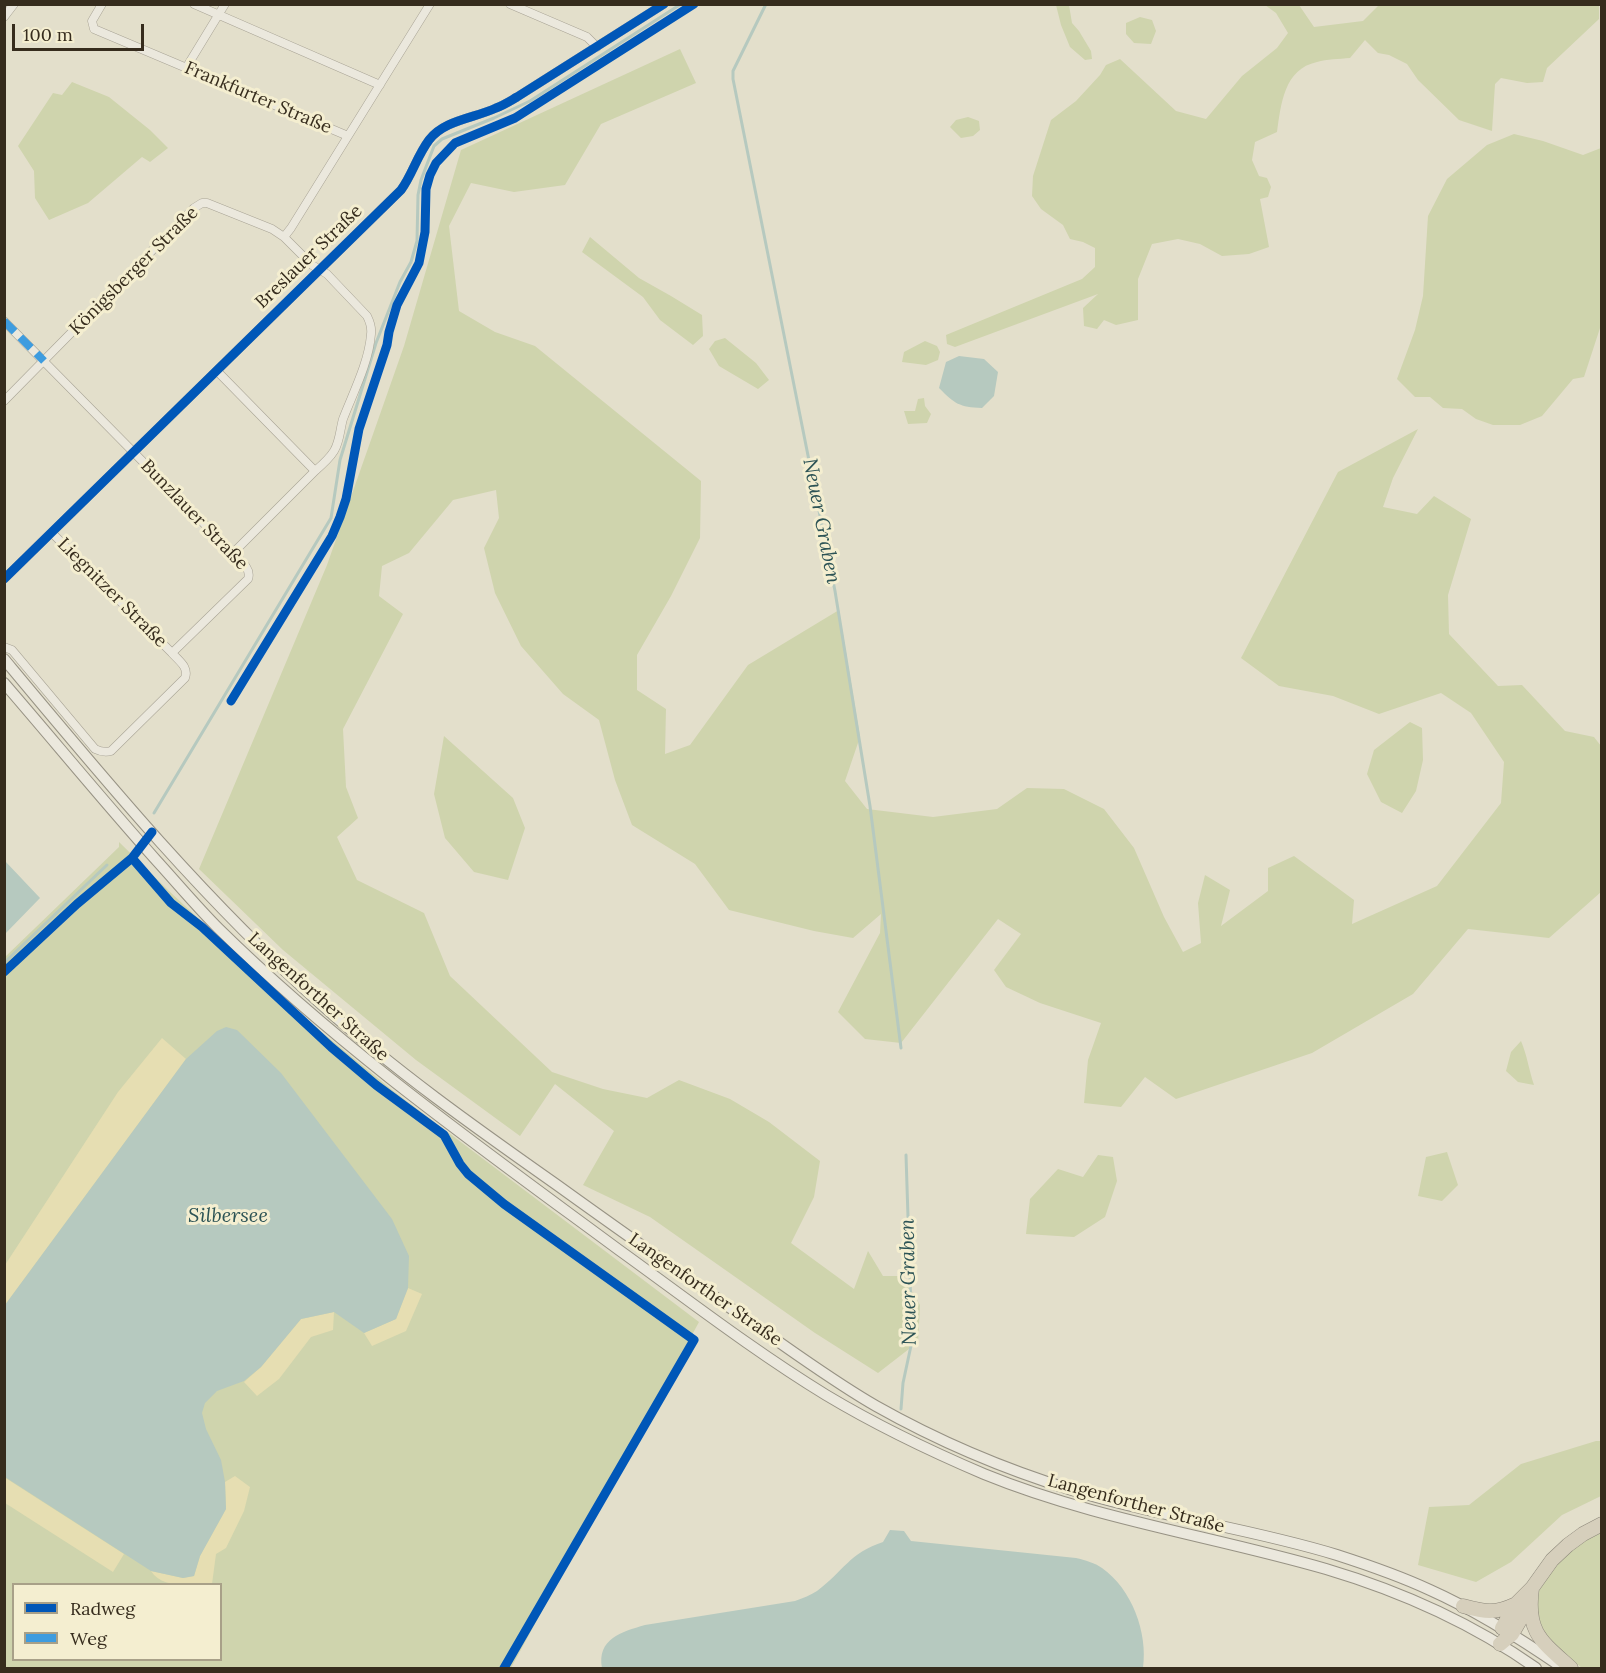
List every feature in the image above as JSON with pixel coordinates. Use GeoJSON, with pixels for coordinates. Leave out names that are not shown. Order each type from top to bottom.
{"type":"FeatureCollection","features":[{"type":"Feature","properties":{"kind":"highway"},"geometry":{"type":"LineString","coordinates":[[1500,1644],[1532,1588],[1552,1560],[1583,1534],[1602,1524]]}},
{"type":"Feature","properties":{"kind":"highway"},"geometry":{"type":"LineString","coordinates":[[1463,1606],[1492,1612],[1523,1604]]}},
{"type":"Feature","properties":{"kind":"highway"},"geometry":{"type":"LineString","coordinates":[[1523,1604],[1536,1633],[1544,1644],[1571,1668]]}},
{"type":"Feature","properties":{"kind":"main road","name":"Langenforther Straße"},"geometry":{"type":"LineString","coordinates":[[4,659],[89,762],[152,832],[238,925],[321,1004],[405,1074],[512,1153],[786,1348],[838,1382],[876,1406],[954,1445],[1031,1476],[1117,1503],[1285,1541],[1401,1577],[1463,1606],[1507,1631],[1563,1668]]}},
{"type":"Feature","properties":{"kind":"main road","name":"Langenforther Straße"},"geometry":{"type":"LineString","coordinates":[[4,683],[196,905],[312,1016],[397,1085],[709,1316],[785,1369],[869,1419],[986,1474],[1036,1493],[1114,1517],[1226,1543],[1331,1571],[1421,1604],[1500,1644],[1536,1668]]}},
{"type":"Feature","properties":{"kind":"street"},"geometry":{"type":"LineString","coordinates":[[4,17],[14,4]]}},
{"type":"Feature","properties":{"kind":"street","name":"Frankfurter Straße"},"geometry":{"type":"LineString","coordinates":[[102,4],[92,21],[94,29],[348,136]]}},
{"type":"Feature","properties":{"kind":"street"},"geometry":{"type":"LineString","coordinates":[[194,4],[380,84]]}},
{"type":"Feature","properties":{"kind":"street"},"geometry":{"type":"LineString","coordinates":[[186,68],[225,4]]}},
{"type":"Feature","properties":{"kind":"street"},"geometry":{"type":"LineString","coordinates":[[284,237],[430,4]]}},
{"type":"Feature","properties":{"kind":"street"},"geometry":{"type":"LineString","coordinates":[[510,4],[587,37],[597,47]]}},
{"type":"Feature","properties":{"kind":"street","name":"Breslauer Straße"},"geometry":{"type":"LineString","coordinates":[[4,579],[401,190],[408,181],[423,149],[438,131],[518,97],[664,4]]}},
{"type":"Feature","properties":{"kind":"street","name":"Königsberger Straße"},"geometry":{"type":"LineString","coordinates":[[4,401],[194,208],[207,203],[272,229],[284,237],[312,265],[327,274],[367,316],[372,333],[367,355],[342,422],[338,444],[327,461],[233,553]]}},
{"type":"Feature","properties":{"kind":"street","name":"Bunzlauer Straße"},"geometry":{"type":"LineString","coordinates":[[4,321],[249,570],[248,579],[172,653]]}},
{"type":"Feature","properties":{"kind":"street"},"geometry":{"type":"LineString","coordinates":[[217,371],[315,471]]}},
{"type":"Feature","properties":{"kind":"street","name":"Liegnitzer Straße"},"geometry":{"type":"LineString","coordinates":[[4,647],[12,650],[95,748],[103,752],[111,751],[185,678],[187,673],[185,668],[172,653],[52,533]]}},
{"type":"Feature","properties":{"kind":"green space"},"geometry":{"type":"Polygon","coordinates":[[[1056,5],[1069,5],[1072,23],[1091,51],[1092,59],[1085,60],[1070,47],[1056,5]]]}},
{"type":"Feature","properties":{"kind":"green space"},"geometry":{"type":"Polygon","coordinates":[[[1265,5],[1299,5],[1314,27],[1363,21],[1379,5],[1599,5],[1599,19],[1547,68],[1543,82],[1527,83],[1501,78],[1495,84],[1492,131],[1459,120],[1418,80],[1407,64],[1389,55],[1378,53],[1365,40],[1350,58],[1325,60],[1306,66],[1297,72],[1286,89],[1277,132],[1255,142],[1252,160],[1259,176],[1267,178],[1271,187],[1268,197],[1260,199],[1269,247],[1249,254],[1222,256],[1200,244],[1178,239],[1152,244],[1138,279],[1138,320],[1116,325],[1104,320],[1097,329],[1084,326],[1083,308],[1098,294],[955,347],[947,344],[946,335],[1082,279],[1095,267],[1095,248],[1070,239],[1063,225],[1041,209],[1032,196],[1033,176],[1051,120],[1076,101],[1106,65],[1120,59],[1176,111],[1206,119],[1242,76],[1277,48],[1288,33],[1276,13],[1265,5]]]}},
{"type":"Feature","properties":{"kind":"green space"},"geometry":{"type":"Polygon","coordinates":[[[1140,17],[1152,20],[1156,31],[1151,44],[1134,43],[1126,34],[1126,23],[1140,17]]]}},
{"type":"Feature","properties":{"kind":"green space"},"geometry":{"type":"Polygon","coordinates":[[[680,49],[696,83],[601,124],[565,185],[514,192],[471,183],[449,226],[459,311],[495,332],[535,346],[701,481],[700,538],[671,596],[637,655],[637,690],[666,709],[665,754],[690,745],[748,665],[839,610],[860,737],[845,781],[867,809],[933,817],[997,809],[1027,788],[1064,789],[1104,809],[1134,848],[1164,917],[1183,952],[1201,943],[1198,903],[1205,875],[1230,890],[1221,926],[1268,891],[1268,868],[1294,856],[1354,900],[1352,924],[1437,886],[1501,803],[1504,762],[1471,713],[1441,693],[1379,714],[1333,696],[1279,686],[1241,658],[1338,472],[1418,429],[1393,478],[1383,507],[1417,514],[1434,496],[1471,519],[1448,595],[1449,634],[1498,686],[1522,685],[1565,731],[1594,737],[1601,746],[1601,892],[1549,938],[1468,929],[1413,994],[1312,1053],[1176,1099],[1145,1077],[1121,1107],[1084,1103],[1088,1060],[1101,1023],[1040,1003],[1006,987],[994,970],[1021,934],[998,919],[901,1043],[865,1039],[838,1012],[880,933],[881,914],[853,938],[729,910],[695,864],[632,825],[615,780],[599,720],[563,694],[521,646],[495,593],[484,548],[499,518],[496,490],[453,500],[409,553],[382,566],[379,596],[403,614],[343,729],[346,787],[358,818],[337,837],[357,880],[424,913],[450,976],[552,1072],[603,1089],[647,1098],[679,1080],[730,1099],[769,1122],[820,1161],[814,1197],[791,1243],[854,1289],[868,1251],[883,1276],[903,1276],[920,1305],[918,1342],[878,1373],[815,1333],[650,1217],[583,1185],[614,1131],[555,1084],[520,1136],[416,1060],[283,950],[199,869],[327,565],[404,346],[461,150],[680,49]]]}},
{"type":"Feature","properties":{"kind":"green space"},"geometry":{"type":"Polygon","coordinates":[[[72,82],[109,97],[150,130],[168,148],[150,162],[142,157],[88,203],[49,220],[35,198],[34,171],[18,146],[53,93],[62,95],[72,82]]]}},
{"type":"Feature","properties":{"kind":"green space"},"geometry":{"type":"Polygon","coordinates":[[[968,117],[979,121],[980,130],[973,136],[961,138],[950,127],[956,120],[968,117]]]}},
{"type":"Feature","properties":{"kind":"green space"},"geometry":{"type":"Polygon","coordinates":[[[1514,134],[1583,155],[1601,148],[1601,325],[1584,377],[1573,379],[1542,416],[1520,425],[1493,425],[1476,419],[1462,409],[1443,408],[1430,397],[1415,397],[1397,379],[1415,330],[1423,296],[1428,216],[1447,179],[1487,145],[1514,134]]]}},
{"type":"Feature","properties":{"kind":"green space"},"geometry":{"type":"Polygon","coordinates":[[[590,237],[639,278],[702,315],[703,336],[693,345],[660,320],[643,297],[582,252],[590,237]]]}},
{"type":"Feature","properties":{"kind":"green space"},"geometry":{"type":"Polygon","coordinates":[[[725,338],[756,363],[769,380],[758,389],[719,366],[709,349],[715,341],[725,338]]]}},
{"type":"Feature","properties":{"kind":"green space"},"geometry":{"type":"Polygon","coordinates":[[[925,341],[937,346],[940,352],[938,360],[926,365],[902,362],[904,352],[925,341]]]}},
{"type":"Feature","properties":{"kind":"green space"},"geometry":{"type":"Polygon","coordinates":[[[924,398],[925,406],[931,414],[927,423],[908,424],[904,411],[915,411],[918,399],[924,398]]]}},
{"type":"Feature","properties":{"kind":"green space"},"geometry":{"type":"Polygon","coordinates":[[[1410,722],[1422,728],[1423,760],[1416,791],[1402,813],[1381,802],[1367,774],[1374,750],[1410,722]]]}},
{"type":"Feature","properties":{"kind":"green space"},"geometry":{"type":"Polygon","coordinates":[[[444,736],[513,798],[525,828],[508,880],[474,872],[445,838],[434,794],[444,736]]]}},
{"type":"Feature","properties":{"kind":"green space"},"geometry":{"type":"Polygon","coordinates":[[[119,842],[307,1020],[392,1090],[699,1322],[511,1668],[5,1668],[5,957],[119,847],[119,842]]]}},
{"type":"Feature","properties":{"kind":"green space"},"geometry":{"type":"Polygon","coordinates":[[[1521,1041],[1534,1085],[1518,1082],[1506,1071],[1511,1052],[1521,1041]]]}},
{"type":"Feature","properties":{"kind":"green space"},"geometry":{"type":"Polygon","coordinates":[[[1447,1152],[1458,1185],[1442,1201],[1418,1196],[1426,1157],[1447,1152]]]}},
{"type":"Feature","properties":{"kind":"green space"},"geometry":{"type":"Polygon","coordinates":[[[1098,1155],[1113,1157],[1117,1181],[1105,1217],[1074,1237],[1026,1234],[1030,1199],[1058,1169],[1083,1177],[1098,1155]]]}},
{"type":"Feature","properties":{"kind":"green space"},"geometry":{"type":"Polygon","coordinates":[[[1601,1441],[1601,1496],[1562,1515],[1511,1562],[1476,1582],[1418,1565],[1429,1507],[1469,1505],[1521,1464],[1601,1441]]]}},
{"type":"Feature","properties":{"kind":"green space"},"geometry":{"type":"Polygon","coordinates":[[[1601,1529],[1601,1668],[1582,1668],[1556,1645],[1543,1629],[1538,1617],[1538,1595],[1547,1575],[1562,1557],[1577,1543],[1601,1529]]]}},
{"type":"Feature","properties":{"kind":"sand"},"geometry":{"type":"Polygon","coordinates":[[[162,1038],[186,1059],[5,1305],[5,1265],[118,1092],[162,1038]]]}},
{"type":"Feature","properties":{"kind":"sand"},"geometry":{"type":"Polygon","coordinates":[[[408,1288],[422,1294],[406,1331],[372,1346],[364,1333],[396,1319],[408,1288]]]}},
{"type":"Feature","properties":{"kind":"sand"},"geometry":{"type":"Polygon","coordinates":[[[334,1312],[333,1330],[311,1337],[279,1379],[257,1396],[244,1382],[261,1367],[301,1319],[334,1312]]]}},
{"type":"Feature","properties":{"kind":"sand"},"geometry":{"type":"Polygon","coordinates":[[[235,1476],[250,1487],[244,1511],[226,1548],[216,1554],[212,1583],[170,1583],[156,1577],[151,1571],[183,1578],[194,1576],[200,1556],[226,1509],[225,1482],[235,1476]]]}},
{"type":"Feature","properties":{"kind":"sand"},"geometry":{"type":"Polygon","coordinates":[[[4,1477],[124,1554],[113,1572],[5,1503],[4,1477]]]}},
{"type":"Feature","properties":{"kind":"water"},"geometry":{"type":"Polygon","coordinates":[[[959,356],[984,359],[998,372],[994,396],[982,408],[958,404],[939,388],[946,362],[959,356]]]}},
{"type":"Feature","properties":{"kind":"water"},"geometry":{"type":"Polygon","coordinates":[[[5,861],[40,898],[5,934],[5,861]]]}},
{"type":"Feature","properties":{"kind":"water","name":"Silbersee"},"geometry":{"type":"Polygon","coordinates":[[[226,1027],[237,1030],[281,1073],[392,1219],[409,1256],[408,1288],[396,1319],[364,1333],[334,1312],[301,1319],[261,1367],[244,1381],[217,1391],[205,1403],[202,1413],[206,1429],[221,1460],[226,1509],[200,1556],[194,1576],[183,1578],[151,1571],[5,1477],[5,1305],[186,1059],[217,1031],[226,1027]]]}},
{"type":"Feature","properties":{"kind":"water"},"geometry":{"type":"Polygon","coordinates":[[[890,1530],[904,1531],[911,1541],[1076,1558],[1099,1566],[1122,1588],[1136,1613],[1143,1641],[1143,1668],[602,1668],[601,1658],[607,1643],[627,1631],[645,1625],[795,1601],[810,1595],[826,1584],[862,1551],[883,1542],[890,1530]]]}},
{"type":"Feature","properties":{"kind":"waterway"},"geometry":{"type":"LineString","coordinates":[[154,813],[331,518],[340,460],[376,343],[400,282],[411,262],[417,241],[418,195],[421,180],[434,146],[442,139],[530,101],[681,4]]}},
{"type":"Feature","properties":{"kind":"waterway","name":"Neuer Graben"},"geometry":{"type":"LineString","coordinates":[[766,4],[733,71],[733,79],[835,591],[870,806],[901,1048]]}},
{"type":"Feature","properties":{"kind":"waterway"},"geometry":{"type":"LineString","coordinates":[[4,963],[107,865]]}},
{"type":"Feature","properties":{"kind":"waterway","name":"Neuer Graben"},"geometry":{"type":"LineString","coordinates":[[901,1409],[903,1383],[912,1341],[906,1155]]}},
{"type":"Feature","properties":{"kind":"marked path"},"geometry":{"type":"LineString","coordinates":[[4,321],[44,361]]}},
{"type":"Feature","properties":{"kind":"cycle path"},"geometry":{"type":"LineString","coordinates":[[4,579],[401,190],[425,146],[435,133],[451,124],[507,103],[664,4]]}},
{"type":"Feature","properties":{"kind":"cycle path"},"geometry":{"type":"LineString","coordinates":[[231,701],[332,536],[340,517],[346,499],[359,429],[387,345],[397,305],[419,263],[425,232],[426,189],[436,163],[455,143],[515,118],[694,4]]}},
{"type":"Feature","properties":{"kind":"cycle path"},"geometry":{"type":"LineString","coordinates":[[4,972],[77,904],[132,858],[152,832]]}},
{"type":"Feature","properties":{"kind":"cycle path"},"geometry":{"type":"LineString","coordinates":[[132,858],[171,903],[202,927],[331,1047],[376,1085],[444,1135],[468,1174],[504,1204],[694,1340],[504,1668]]}}]}
